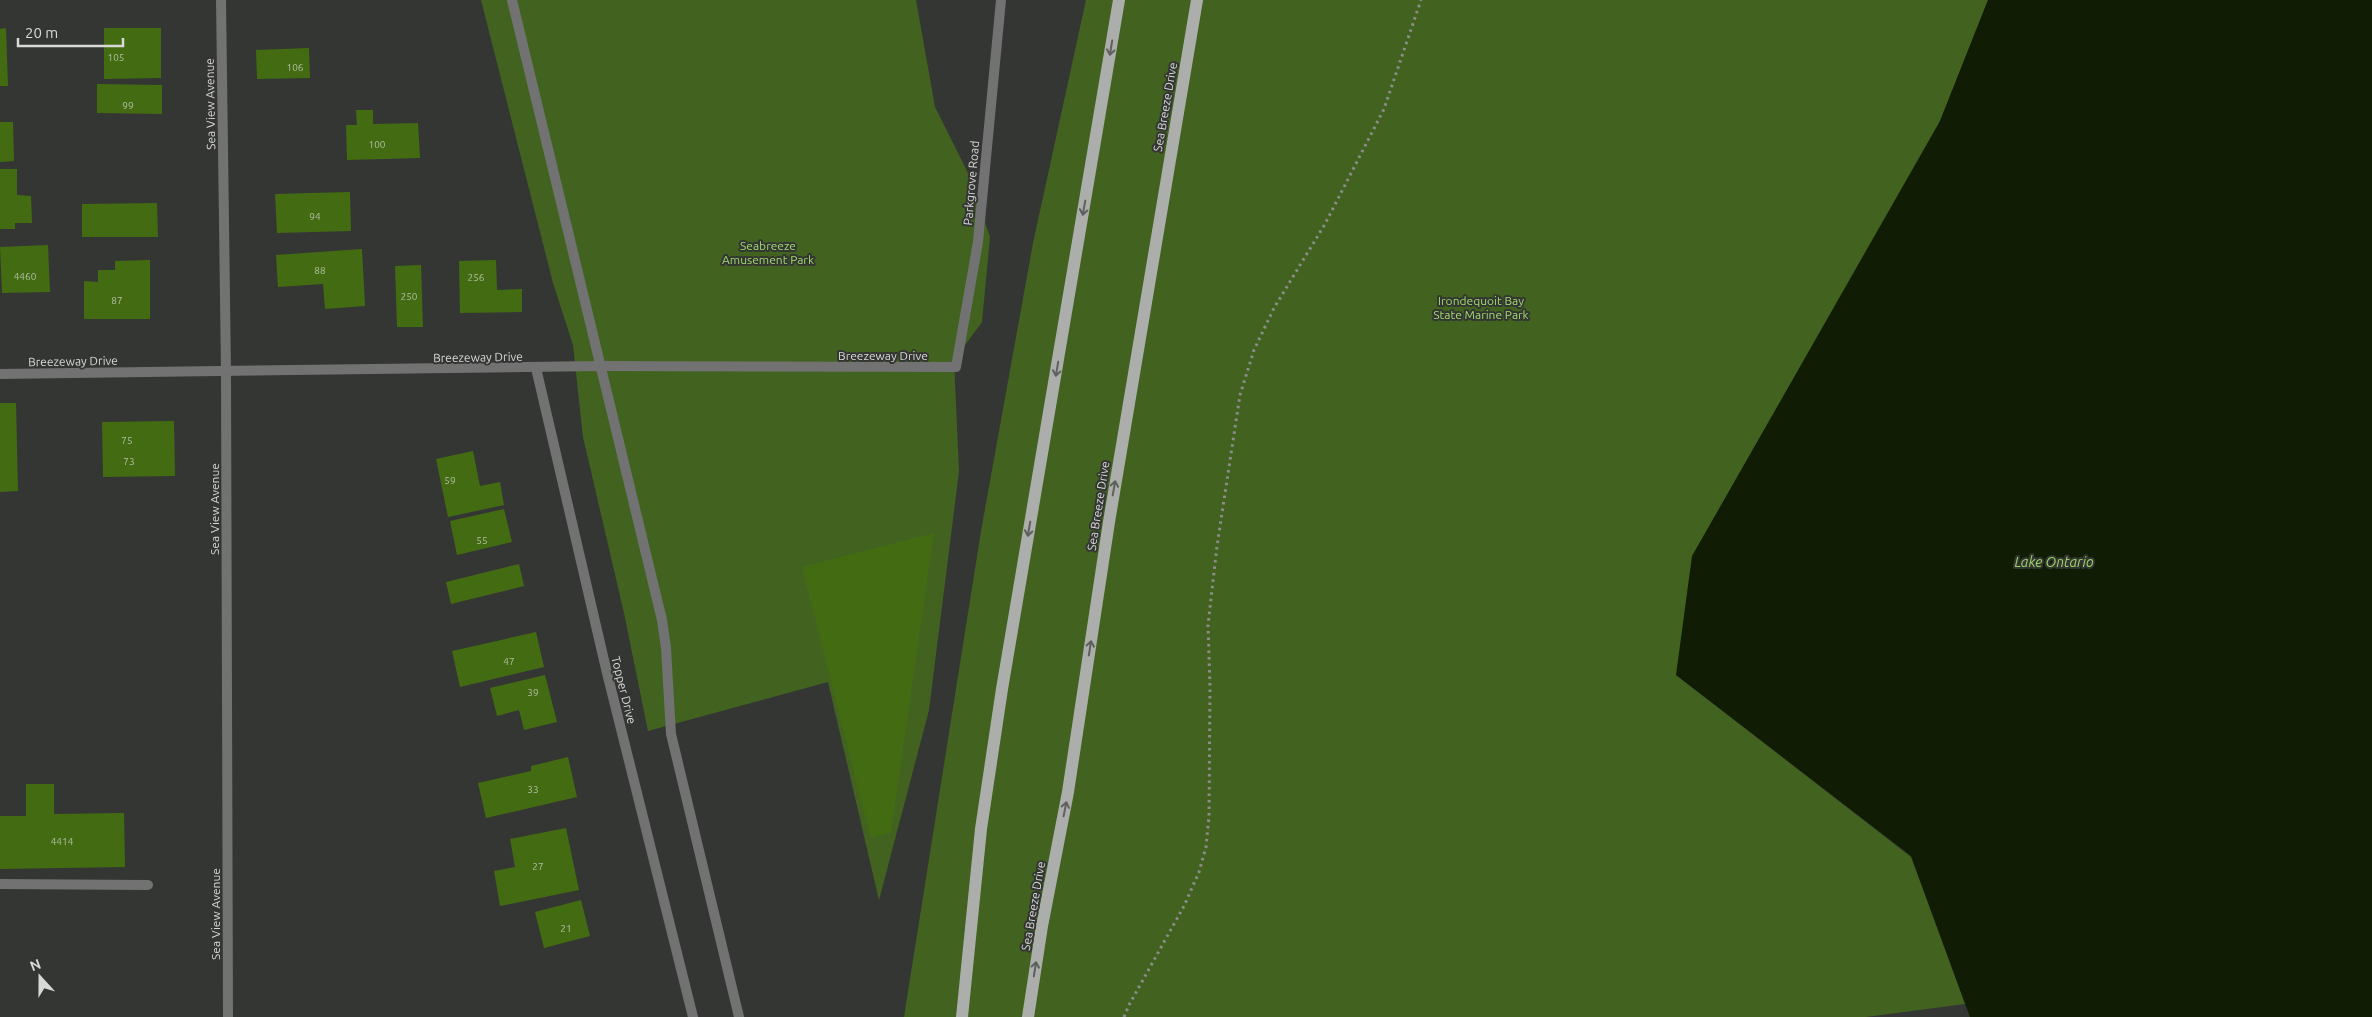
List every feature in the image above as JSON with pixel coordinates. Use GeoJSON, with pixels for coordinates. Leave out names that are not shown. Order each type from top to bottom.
{"type":"FeatureCollection","features":[{"type":"Feature","properties":{"kind":"main road"},"geometry":{"type":"LineString","coordinates":[[962,1017],[981,829],[1002,689],[1119,0]]}},
{"type":"Feature","properties":{"kind":"main road","name":"Sea Breeze Drive"},"geometry":{"type":"LineString","coordinates":[[1028,1017],[1042,926],[1068,792],[1109,522],[1196,0]]}},
{"type":"Feature","properties":{"kind":"street","name":"Sea View Avenue"},"geometry":{"type":"LineString","coordinates":[[220,0],[226,372],[228,1017]]}},
{"type":"Feature","properties":{"kind":"street"},"geometry":{"type":"LineString","coordinates":[[512,0],[599,366],[662,620],[666,648],[671,734],[739,1017]]}},
{"type":"Feature","properties":{"kind":"street","name":"Parkgrove Road"},"geometry":{"type":"LineString","coordinates":[[956,367],[978,242],[1001,0]]}},
{"type":"Feature","properties":{"kind":"street","name":"Breezeway Drive"},"geometry":{"type":"LineString","coordinates":[[0,374],[599,366],[956,367]]}},
{"type":"Feature","properties":{"kind":"street","name":"Topper Drive"},"geometry":{"type":"LineString","coordinates":[[536,368],[607,674],[693,1017]]}},
{"type":"Feature","properties":{"kind":"street"},"geometry":{"type":"LineString","coordinates":[[0,884],[148,885]]}},
{"type":"Feature","properties":{"kind":"path"},"geometry":{"type":"LineString","coordinates":[[1124,1017],[1184,906],[1199,872],[1206,846],[1209,816],[1210,706],[1208,625],[1217,546],[1240,395],[1254,350],[1274,308],[1325,224],[1384,109],[1421,0]]}},
{"type":"Feature","properties":{"kind":"green space","name":"Seabreeze Amusement Park"},"geometry":{"type":"Polygon","coordinates":[[[481,0],[916,0],[935,107],[967,171],[990,237],[982,322],[954,360],[959,471],[929,710],[879,900],[828,682],[648,731],[624,613],[583,437],[573,345],[553,283],[481,0]]]}},
{"type":"Feature","properties":{"kind":"green space","name":"Irondequoit Bay State Marine Park"},"geometry":{"type":"Polygon","coordinates":[[[1086,0],[1988,0],[1940,121],[1676,675],[1911,857],[1965,1004],[1866,1017],[904,1017],[981,531],[1033,243],[1086,0]]]}},
{"type":"Feature","properties":{"kind":"water","name":"Lake Ontario"},"geometry":{"type":"Polygon","coordinates":[[[1988,0],[2372,0],[2372,1017],[1970,1017],[1911,856],[1676,675],[1692,556],[1940,121],[1988,0]]]}},
{"type":"Feature","properties":{"kind":"building"},"geometry":{"type":"Polygon","coordinates":[[[6,28],[8,86],[0,86],[0,29],[6,28]]]}},
{"type":"Feature","properties":{"kind":"building"},"geometry":{"type":"Polygon","coordinates":[[[104,28],[161,28],[161,78],[104,79],[104,28]]]}},
{"type":"Feature","properties":{"kind":"building"},"geometry":{"type":"Polygon","coordinates":[[[309,48],[310,78],[257,79],[256,50],[309,48]]]}},
{"type":"Feature","properties":{"kind":"building"},"geometry":{"type":"Polygon","coordinates":[[[97,84],[162,85],[162,114],[97,113],[97,84]]]}},
{"type":"Feature","properties":{"kind":"building"},"geometry":{"type":"Polygon","coordinates":[[[356,110],[373,110],[373,124],[418,123],[420,158],[347,160],[346,125],[357,125],[356,110]]]}},
{"type":"Feature","properties":{"kind":"building"},"geometry":{"type":"Polygon","coordinates":[[[0,122],[13,122],[14,161],[0,162],[0,122]]]}},
{"type":"Feature","properties":{"kind":"building"},"geometry":{"type":"Polygon","coordinates":[[[0,169],[17,169],[17,195],[31,196],[32,223],[15,223],[15,229],[0,229],[0,169]]]}},
{"type":"Feature","properties":{"kind":"building"},"geometry":{"type":"Polygon","coordinates":[[[350,192],[351,231],[277,233],[275,194],[350,192]]]}},
{"type":"Feature","properties":{"kind":"building"},"geometry":{"type":"Polygon","coordinates":[[[157,203],[158,237],[82,237],[82,204],[157,203]]]}},
{"type":"Feature","properties":{"kind":"building"},"geometry":{"type":"Polygon","coordinates":[[[48,245],[50,292],[2,293],[0,247],[48,245]]]}},
{"type":"Feature","properties":{"kind":"building"},"geometry":{"type":"Polygon","coordinates":[[[362,249],[365,306],[325,309],[323,284],[278,287],[276,255],[362,249]]]}},
{"type":"Feature","properties":{"kind":"building"},"geometry":{"type":"Polygon","coordinates":[[[150,260],[150,319],[84,319],[84,281],[98,282],[98,270],[115,270],[115,261],[150,260]]]}},
{"type":"Feature","properties":{"kind":"building"},"geometry":{"type":"Polygon","coordinates":[[[496,260],[497,290],[522,289],[522,312],[460,313],[459,261],[496,260]]]}},
{"type":"Feature","properties":{"kind":"building"},"geometry":{"type":"Polygon","coordinates":[[[421,265],[423,327],[397,327],[395,266],[421,265]]]}},
{"type":"Feature","properties":{"kind":"building"},"geometry":{"type":"Polygon","coordinates":[[[0,403],[16,403],[18,491],[0,492],[0,403]]]}},
{"type":"Feature","properties":{"kind":"building"},"geometry":{"type":"Polygon","coordinates":[[[174,421],[175,476],[103,477],[102,422],[174,421]]]}},
{"type":"Feature","properties":{"kind":"building"},"geometry":{"type":"Polygon","coordinates":[[[473,451],[480,486],[500,482],[504,505],[448,517],[436,459],[473,451]]]}},
{"type":"Feature","properties":{"kind":"building"},"geometry":{"type":"Polygon","coordinates":[[[504,509],[512,542],[457,555],[450,521],[504,509]]]}},
{"type":"Feature","properties":{"kind":"building"},"geometry":{"type":"Polygon","coordinates":[[[934,533],[891,832],[871,838],[802,567],[934,533]]]}},
{"type":"Feature","properties":{"kind":"building"},"geometry":{"type":"Polygon","coordinates":[[[519,564],[524,586],[451,604],[446,582],[519,564]]]}},
{"type":"Feature","properties":{"kind":"building"},"geometry":{"type":"Polygon","coordinates":[[[536,632],[544,667],[460,687],[452,651],[536,632]]]}},
{"type":"Feature","properties":{"kind":"building"},"geometry":{"type":"Polygon","coordinates":[[[545,675],[557,722],[524,730],[519,710],[497,716],[490,688],[545,675]]]}},
{"type":"Feature","properties":{"kind":"building"},"geometry":{"type":"Polygon","coordinates":[[[568,757],[577,797],[486,818],[478,783],[531,771],[531,766],[568,757]]]}},
{"type":"Feature","properties":{"kind":"building"},"geometry":{"type":"Polygon","coordinates":[[[26,784],[54,784],[54,814],[124,813],[125,867],[0,869],[0,816],[26,816],[26,784]]]}},
{"type":"Feature","properties":{"kind":"building"},"geometry":{"type":"Polygon","coordinates":[[[566,828],[579,890],[500,906],[494,871],[515,867],[510,839],[566,828]]]}},
{"type":"Feature","properties":{"kind":"building"},"geometry":{"type":"Polygon","coordinates":[[[581,900],[590,936],[544,948],[535,912],[581,900]]]}}]}
